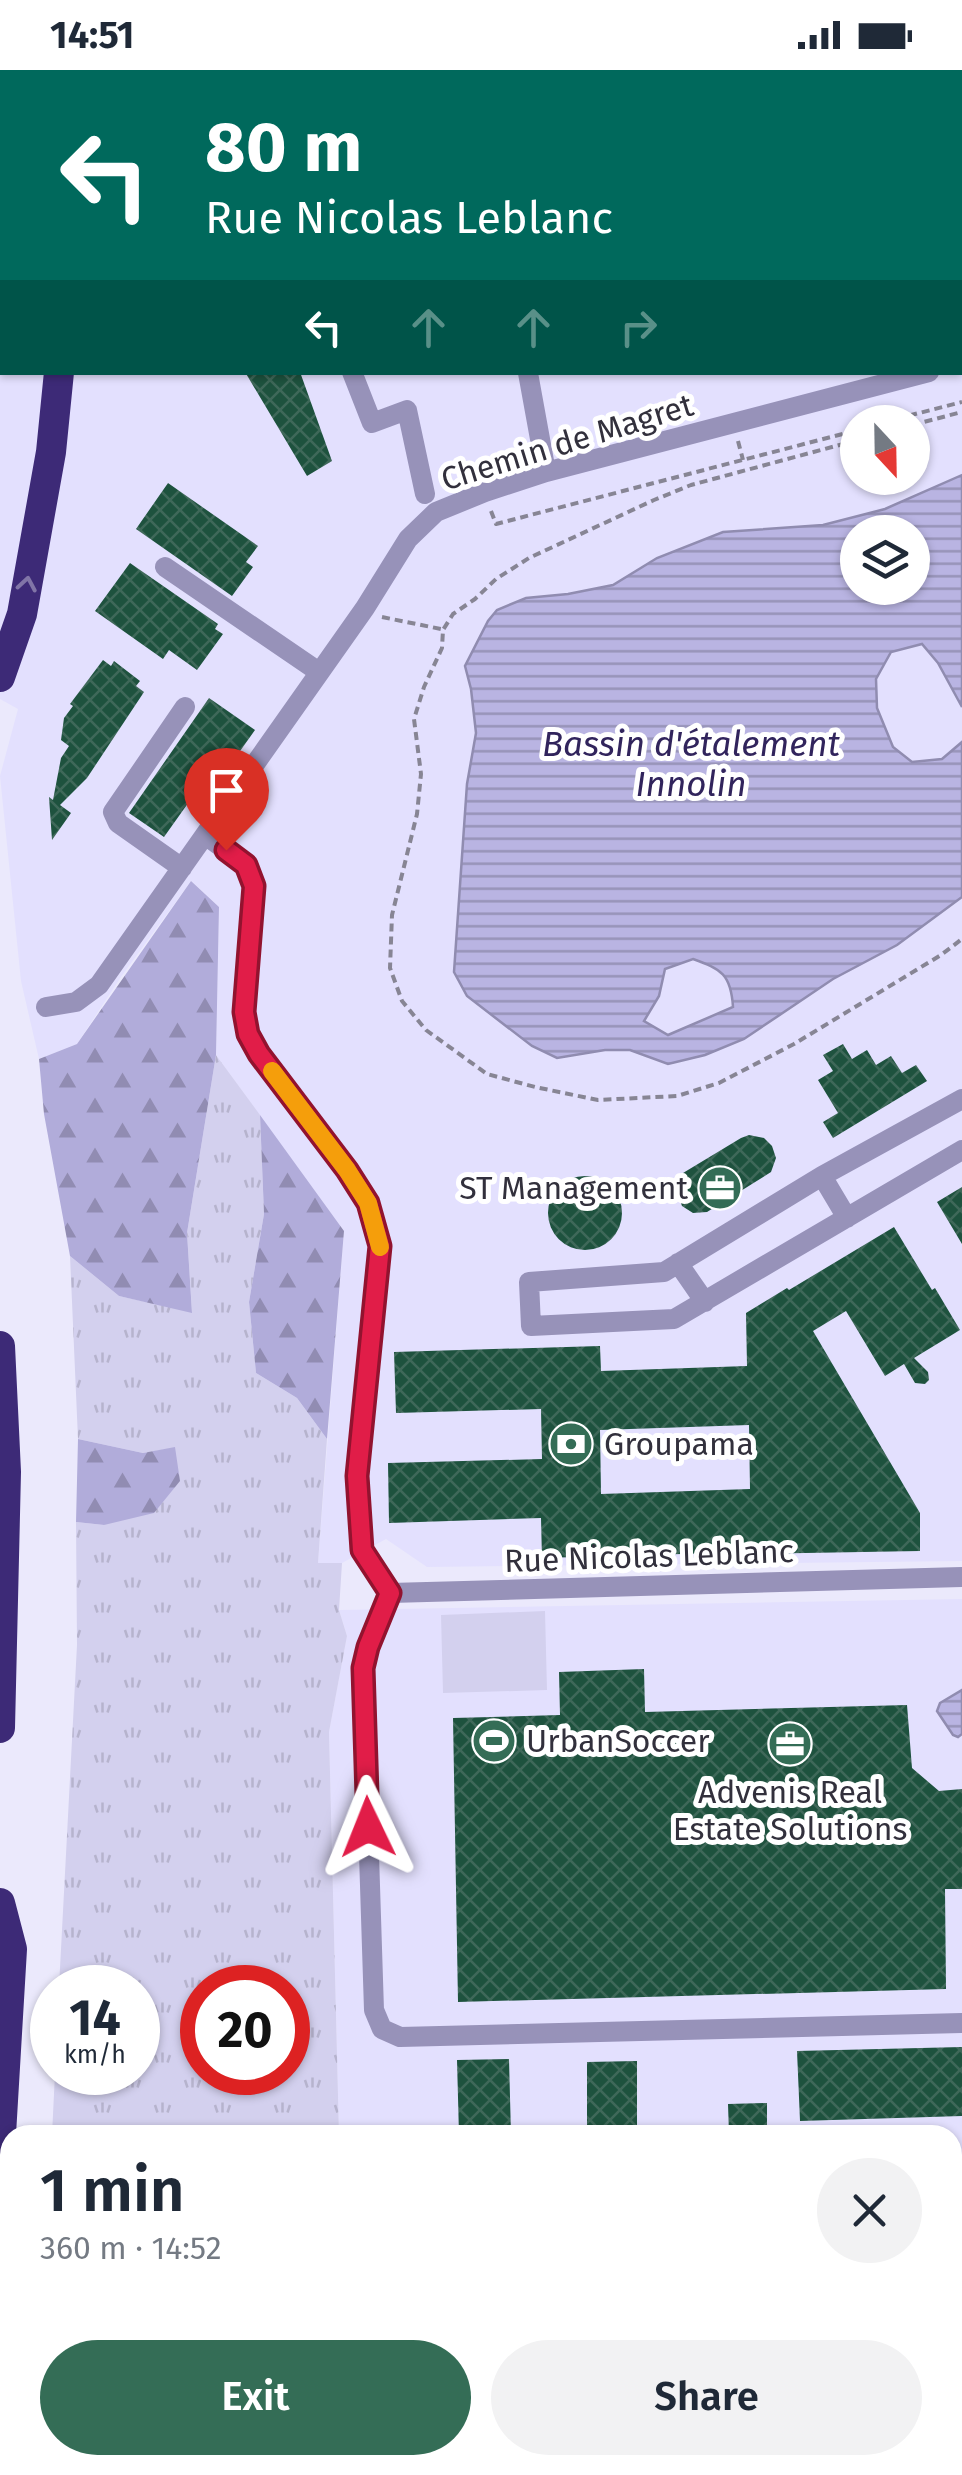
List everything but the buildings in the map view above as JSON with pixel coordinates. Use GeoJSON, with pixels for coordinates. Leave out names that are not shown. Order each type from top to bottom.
{"type":"FeatureCollection","features":[{"type":"Feature","properties":{"kind":"highway"},"geometry":{"type":"LineString","coordinates":[[0,677],[22,614],[52,452],[59,375]]}},
{"type":"Feature","properties":{"kind":"highway"},"geometry":{"type":"LineString","coordinates":[[0,1346],[6,1472],[0,1728]]}},
{"type":"Feature","properties":{"kind":"highway"},"geometry":{"type":"LineString","coordinates":[[0,1903],[12,1949],[2,2125]]}},
{"type":"Feature","properties":{"kind":"street"},"geometry":{"type":"LineString","coordinates":[[353,375],[372,423],[407,410],[425,494]]}},
{"type":"Feature","properties":{"kind":"street"},"geometry":{"type":"LineString","coordinates":[[528,375],[546,472]]}},
{"type":"Feature","properties":{"kind":"street","name":"Chemin de Magret"},"geometry":{"type":"LineString","coordinates":[[46,1007],[76,1002],[99,986],[364,608],[408,539],[436,512],[546,472],[918,375]]}},
{"type":"Feature","properties":{"kind":"street"},"geometry":{"type":"LineString","coordinates":[[165,567],[319,672]]}},
{"type":"Feature","properties":{"kind":"street"},"geometry":{"type":"LineString","coordinates":[[182,868],[118,823],[114,812],[185,707]]}},
{"type":"Feature","properties":{"kind":"street"},"geometry":{"type":"LineString","coordinates":[[206,835],[246,865],[254,886],[244,1012],[248,1034],[368,1203],[380,1246],[357,1476],[362,1550],[390,1593],[363,1668],[374,2010],[382,2028],[400,2037],[962,2023]]}},
{"type":"Feature","properties":{"kind":"street"},"geometry":{"type":"LineString","coordinates":[[962,1099],[822,1176],[664,1272],[529,1282],[531,1326],[674,1318],[962,1150]]}},
{"type":"Feature","properties":{"kind":"street"},"geometry":{"type":"LineString","coordinates":[[822,1176],[847,1218]]}},
{"type":"Feature","properties":{"kind":"street"},"geometry":{"type":"LineString","coordinates":[[678,1264],[705,1302]]}},
{"type":"Feature","properties":{"kind":"street","name":"Rue Nicolas Leblanc"},"geometry":{"type":"LineString","coordinates":[[390,1593],[962,1578]]}},
{"type":"Feature","properties":{"kind":"path"},"geometry":{"type":"LineString","coordinates":[[930,410],[962,402]]}},
{"type":"Feature","properties":{"kind":"path"},"geometry":{"type":"LineString","coordinates":[[930,420],[962,412]]}},
{"type":"Feature","properties":{"kind":"path"},"geometry":{"type":"LineString","coordinates":[[484,492],[496,524],[840,435]]}},
{"type":"Feature","properties":{"kind":"path"},"geometry":{"type":"LineString","coordinates":[[840,445],[690,485],[654,500],[529,558],[453,614],[442,630],[442,648],[414,720],[420,787],[392,915],[390,968],[402,1002],[426,1030],[487,1074],[598,1100],[677,1096],[719,1084],[794,1044],[962,939]]}},
{"type":"Feature","properties":{"kind":"path"},"geometry":{"type":"LineString","coordinates":[[364,608],[380,616],[442,630]]}},
{"type":"Feature","properties":{"kind":"shaded area"},"geometry":{"type":"Polygon","coordinates":[[[0,375],[962,375],[962,1561],[427,1567],[386,1539],[342,1563],[318,1563],[344,1231],[216,1055],[219,907],[191,881],[77,1044],[39,1059],[21,981],[0,776],[18,709],[0,699],[0,375]]]}},
{"type":"Feature","properties":{"kind":"shaded area"},"geometry":{"type":"Polygon","coordinates":[[[962,1599],[962,2125],[339,2125],[329,1732],[347,1636],[339,1610],[962,1599]]]}},
{"type":"Feature","properties":{"kind":"green space"},"geometry":{"type":"Polygon","coordinates":[[[191,881],[219,907],[216,1055],[187,1233],[192,1313],[119,1296],[70,1256],[44,1114],[39,1059],[77,1044],[191,881]]]}},
{"type":"Feature","properties":{"kind":"green space"},"geometry":{"type":"Polygon","coordinates":[[[216,1055],[260,1115],[264,1214],[249,1302],[256,1373],[297,1398],[327,1439],[318,1563],[342,1563],[339,1610],[347,1636],[329,1732],[339,2125],[52,2125],[54,2095],[160,2095],[160,1965],[60,1965],[77,1645],[76,1522],[104,1525],[174,1448],[143,1453],[78,1439],[70,1256],[119,1296],[192,1312],[187,1233],[216,1055]]]}},
{"type":"Feature","properties":{"kind":"green space"},"geometry":{"type":"Polygon","coordinates":[[[260,1115],[344,1231],[327,1439],[297,1398],[256,1373],[249,1302],[264,1214],[260,1115]]]}},
{"type":"Feature","properties":{"kind":"green space"},"geometry":{"type":"Polygon","coordinates":[[[78,1439],[143,1453],[175,1447],[180,1481],[154,1513],[104,1525],[76,1522],[78,1439]]]}},
{"type":"Feature","properties":{"kind":"green space"},"geometry":{"type":"Polygon","coordinates":[[[545,1611],[547,1690],[443,1693],[441,1615],[545,1611]]]}},
{"type":"Feature","properties":{"kind":"water","name":"Bassin d'étalement Innolin"},"geometry":{"type":"Polygon","coordinates":[[[962,475],[962,707],[938,663],[922,644],[891,652],[876,679],[877,708],[893,747],[912,762],[942,759],[962,742],[962,897],[897,945],[833,979],[744,1039],[705,1055],[668,1064],[630,1050],[557,1058],[532,1046],[467,996],[454,972],[467,784],[476,733],[465,666],[488,621],[497,610],[526,598],[613,585],[657,558],[723,532],[840,521],[840,605],[930,605],[930,515],[862,515],[917,495],[930,495],[930,489],[962,475]],[[693,959],[665,969],[659,996],[644,1021],[668,1035],[733,1007],[727,980],[711,966],[693,959]]]}},
{"type":"Feature","properties":{"kind":"water"},"geometry":{"type":"Polygon","coordinates":[[[962,1690],[962,1734],[958,1737],[937,1711],[940,1703],[962,1690]]]}},
{"type":"Feature","properties":{"kind":"slow traffic"},"geometry":{"type":"LineString","coordinates":[[272,1071],[368,1203],[380,1247]]}},
{"type":"Feature","properties":{"kind":"place","name":"ST Management"},"geometry":{"type":"Point","coordinates":[720,1188]}},
{"type":"Feature","properties":{"kind":"place","name":"Groupama"},"geometry":{"type":"Point","coordinates":[571,1444]}},
{"type":"Feature","properties":{"kind":"place","name":"UrbanSoccer"},"geometry":{"type":"Point","coordinates":[494,1741]}},
{"type":"Feature","properties":{"kind":"place","name":"Advenis Real Estate Solutions"},"geometry":{"type":"Point","coordinates":[790,1744]}},
{"type":"Feature","properties":{"kind":"route"},"geometry":{"type":"LineString","coordinates":[[226,850],[246,865],[254,886],[244,1012],[248,1034],[368,1203],[380,1246],[357,1476],[362,1550],[390,1593],[363,1668],[368,1827]]}}]}
